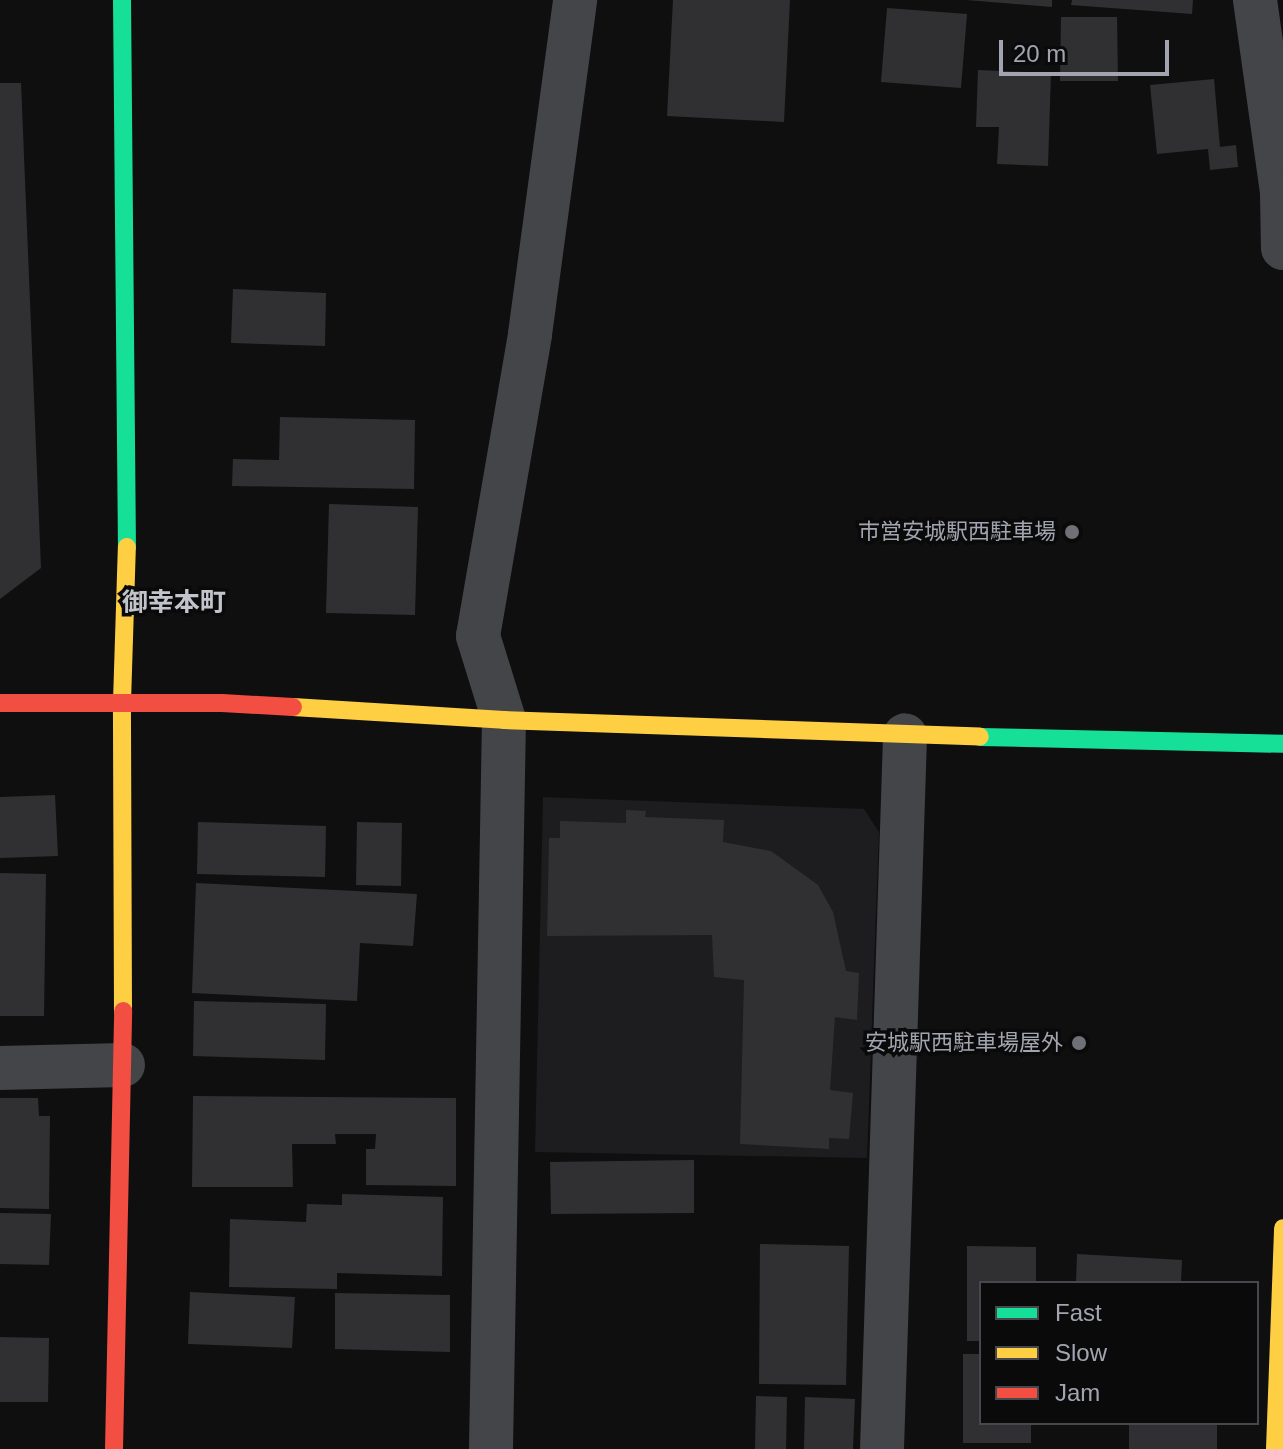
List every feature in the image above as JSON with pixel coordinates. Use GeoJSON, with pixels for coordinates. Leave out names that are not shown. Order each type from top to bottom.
{"type":"FeatureCollection","features":[{"type":"Feature","properties":{"kind":"street"},"geometry":{"type":"LineString","coordinates":[[114,1449],[123,1065],[122,702],[127,598],[122,0]]}},
{"type":"Feature","properties":{"kind":"street"},"geometry":{"type":"LineString","coordinates":[[491,1449],[504,720],[478,636],[530,334],[575,0]]}},
{"type":"Feature","properties":{"kind":"street"},"geometry":{"type":"LineString","coordinates":[[1255,0],[1282,193],[1283,248]]}},
{"type":"Feature","properties":{"kind":"street"},"geometry":{"type":"LineString","coordinates":[[0,703],[222,703],[504,720],[905,735],[1283,744]]}},
{"type":"Feature","properties":{"kind":"street"},"geometry":{"type":"LineString","coordinates":[[882,1449],[905,735]]}},
{"type":"Feature","properties":{"kind":"street"},"geometry":{"type":"LineString","coordinates":[[0,1068],[123,1065]]}},
{"type":"Feature","properties":{"kind":"street"},"geometry":{"type":"LineString","coordinates":[[1275,1449],[1283,1228]]}},
{"type":"Feature","properties":{"kind":"shaded area"},"geometry":{"type":"Polygon","coordinates":[[[543,797],[864,809],[879,832],[867,1158],[535,1152],[543,797]]]}},
{"type":"Feature","properties":{"kind":"building"},"geometry":{"type":"Polygon","coordinates":[[[673,0],[790,0],[784,122],[667,116],[673,0]]]}},
{"type":"Feature","properties":{"kind":"building"},"geometry":{"type":"Polygon","coordinates":[[[966,0],[1052,0],[1052,7],[966,0]]]}},
{"type":"Feature","properties":{"kind":"building"},"geometry":{"type":"Polygon","coordinates":[[[1072,0],[1193,0],[1192,14],[1071,5],[1072,0]]]}},
{"type":"Feature","properties":{"kind":"building"},"geometry":{"type":"Polygon","coordinates":[[[887,8],[967,14],[961,88],[881,82],[887,8]]]}},
{"type":"Feature","properties":{"kind":"building"},"geometry":{"type":"Polygon","coordinates":[[[1061,17],[1117,17],[1118,81],[1060,81],[1061,17]]]}},
{"type":"Feature","properties":{"kind":"building"},"geometry":{"type":"Polygon","coordinates":[[[978,70],[1051,73],[1048,166],[997,164],[999,127],[976,127],[978,70]]]}},
{"type":"Feature","properties":{"kind":"building"},"geometry":{"type":"Polygon","coordinates":[[[1214,79],[1220,147],[1236,145],[1238,167],[1210,170],[1208,149],[1157,154],[1150,85],[1214,79]]]}},
{"type":"Feature","properties":{"kind":"building"},"geometry":{"type":"Polygon","coordinates":[[[0,83],[21,83],[41,568],[0,599],[0,83]]]}},
{"type":"Feature","properties":{"kind":"building"},"geometry":{"type":"Polygon","coordinates":[[[233,289],[326,293],[325,346],[231,343],[233,289]]]}},
{"type":"Feature","properties":{"kind":"building"},"geometry":{"type":"Polygon","coordinates":[[[280,417],[415,420],[414,489],[232,486],[233,459],[279,460],[280,417]]]}},
{"type":"Feature","properties":{"kind":"building"},"geometry":{"type":"Polygon","coordinates":[[[329,504],[418,507],[415,615],[326,613],[329,504]]]}},
{"type":"Feature","properties":{"kind":"building"},"geometry":{"type":"Polygon","coordinates":[[[55,795],[58,856],[0,858],[0,797],[55,795]]]}},
{"type":"Feature","properties":{"kind":"building"},"geometry":{"type":"Polygon","coordinates":[[[626,810],[646,811],[645,817],[724,820],[723,842],[771,851],[818,885],[833,912],[846,971],[859,973],[857,1020],[835,1017],[830,1090],[853,1093],[849,1139],[829,1138],[829,1149],[740,1144],[744,980],[714,977],[712,935],[547,936],[549,838],[560,838],[560,821],[626,823],[626,810]]]}},
{"type":"Feature","properties":{"kind":"building"},"geometry":{"type":"Polygon","coordinates":[[[198,822],[326,826],[325,877],[197,874],[198,822]]]}},
{"type":"Feature","properties":{"kind":"building"},"geometry":{"type":"Polygon","coordinates":[[[357,822],[402,823],[401,886],[356,885],[357,822]]]}},
{"type":"Feature","properties":{"kind":"building"},"geometry":{"type":"Polygon","coordinates":[[[0,873],[46,874],[44,1016],[0,1016],[0,873]]]}},
{"type":"Feature","properties":{"kind":"building"},"geometry":{"type":"Polygon","coordinates":[[[196,883],[417,894],[413,946],[360,943],[357,1001],[192,993],[196,883]]]}},
{"type":"Feature","properties":{"kind":"building"},"geometry":{"type":"Polygon","coordinates":[[[194,1001],[326,1004],[325,1060],[193,1056],[194,1001]]]}},
{"type":"Feature","properties":{"kind":"building"},"geometry":{"type":"Polygon","coordinates":[[[193,1096],[456,1098],[456,1186],[366,1185],[366,1149],[375,1149],[376,1134],[335,1134],[336,1144],[292,1144],[293,1187],[192,1187],[193,1096]]]}},
{"type":"Feature","properties":{"kind":"building"},"geometry":{"type":"Polygon","coordinates":[[[0,1098],[38,1098],[39,1116],[50,1116],[49,1209],[0,1208],[0,1098]]]}},
{"type":"Feature","properties":{"kind":"building"},"geometry":{"type":"Polygon","coordinates":[[[694,1160],[694,1213],[551,1214],[550,1162],[694,1160]]]}},
{"type":"Feature","properties":{"kind":"building"},"geometry":{"type":"Polygon","coordinates":[[[342,1194],[443,1197],[442,1276],[337,1273],[337,1289],[229,1287],[230,1219],[306,1222],[307,1204],[342,1205],[342,1194]]]}},
{"type":"Feature","properties":{"kind":"building"},"geometry":{"type":"Polygon","coordinates":[[[0,1213],[51,1214],[49,1265],[0,1264],[0,1213]]]}},
{"type":"Feature","properties":{"kind":"building"},"geometry":{"type":"Polygon","coordinates":[[[760,1244],[849,1246],[846,1385],[759,1384],[760,1244]]]}},
{"type":"Feature","properties":{"kind":"building"},"geometry":{"type":"Polygon","coordinates":[[[967,1246],[1036,1247],[1036,1281],[979,1281],[979,1341],[967,1341],[967,1246]]]}},
{"type":"Feature","properties":{"kind":"building"},"geometry":{"type":"Polygon","coordinates":[[[1077,1254],[1182,1260],[1181,1281],[1076,1281],[1077,1254]]]}},
{"type":"Feature","properties":{"kind":"building"},"geometry":{"type":"Polygon","coordinates":[[[190,1292],[295,1297],[292,1348],[188,1344],[190,1292]]]}},
{"type":"Feature","properties":{"kind":"building"},"geometry":{"type":"Polygon","coordinates":[[[335,1293],[450,1295],[450,1352],[335,1349],[335,1293]]]}},
{"type":"Feature","properties":{"kind":"building"},"geometry":{"type":"Polygon","coordinates":[[[0,1337],[49,1338],[48,1402],[0,1402],[0,1337]]]}},
{"type":"Feature","properties":{"kind":"building"},"geometry":{"type":"Polygon","coordinates":[[[963,1354],[979,1354],[979,1425],[1031,1425],[1031,1443],[963,1443],[963,1354]]]}},
{"type":"Feature","properties":{"kind":"building"},"geometry":{"type":"Polygon","coordinates":[[[756,1396],[787,1397],[786,1449],[755,1449],[756,1396]]]}},
{"type":"Feature","properties":{"kind":"building"},"geometry":{"type":"Polygon","coordinates":[[[805,1397],[855,1399],[853,1449],[804,1449],[805,1397]]]}},
{"type":"Feature","properties":{"kind":"building"},"geometry":{"type":"Polygon","coordinates":[[[1129,1425],[1217,1425],[1217,1449],[1129,1449],[1129,1425]]]}},
{"type":"Feature","properties":{"kind":"traffic: fast"},"geometry":{"type":"LineString","coordinates":[[122,0],[127,547]]}},
{"type":"Feature","properties":{"kind":"traffic: fast"},"geometry":{"type":"LineString","coordinates":[[980,737],[1283,744]]}},
{"type":"Feature","properties":{"kind":"traffic: slow"},"geometry":{"type":"LineString","coordinates":[[123,1011],[122,702],[127,547]]}},
{"type":"Feature","properties":{"kind":"traffic: slow"},"geometry":{"type":"LineString","coordinates":[[293,707],[504,720],[980,737]]}},
{"type":"Feature","properties":{"kind":"traffic: slow"},"geometry":{"type":"LineString","coordinates":[[1275,1449],[1283,1228]]}},
{"type":"Feature","properties":{"kind":"traffic: jam"},"geometry":{"type":"LineString","coordinates":[[0,703],[222,703],[293,707]]}},
{"type":"Feature","properties":{"kind":"traffic: jam"},"geometry":{"type":"LineString","coordinates":[[114,1449],[123,1011]]}},
{"type":"Feature","properties":{"kind":"place","name":"市営安城駅西駐車場"},"geometry":{"type":"Point","coordinates":[1072,532]}},
{"type":"Feature","properties":{"kind":"place","name":"安城駅西駐車場屋外"},"geometry":{"type":"Point","coordinates":[1079,1043]}},
{"type":"Feature","properties":{"kind":"district","name":"御幸本町"},"geometry":{"type":"Point","coordinates":[174,603]}}]}
